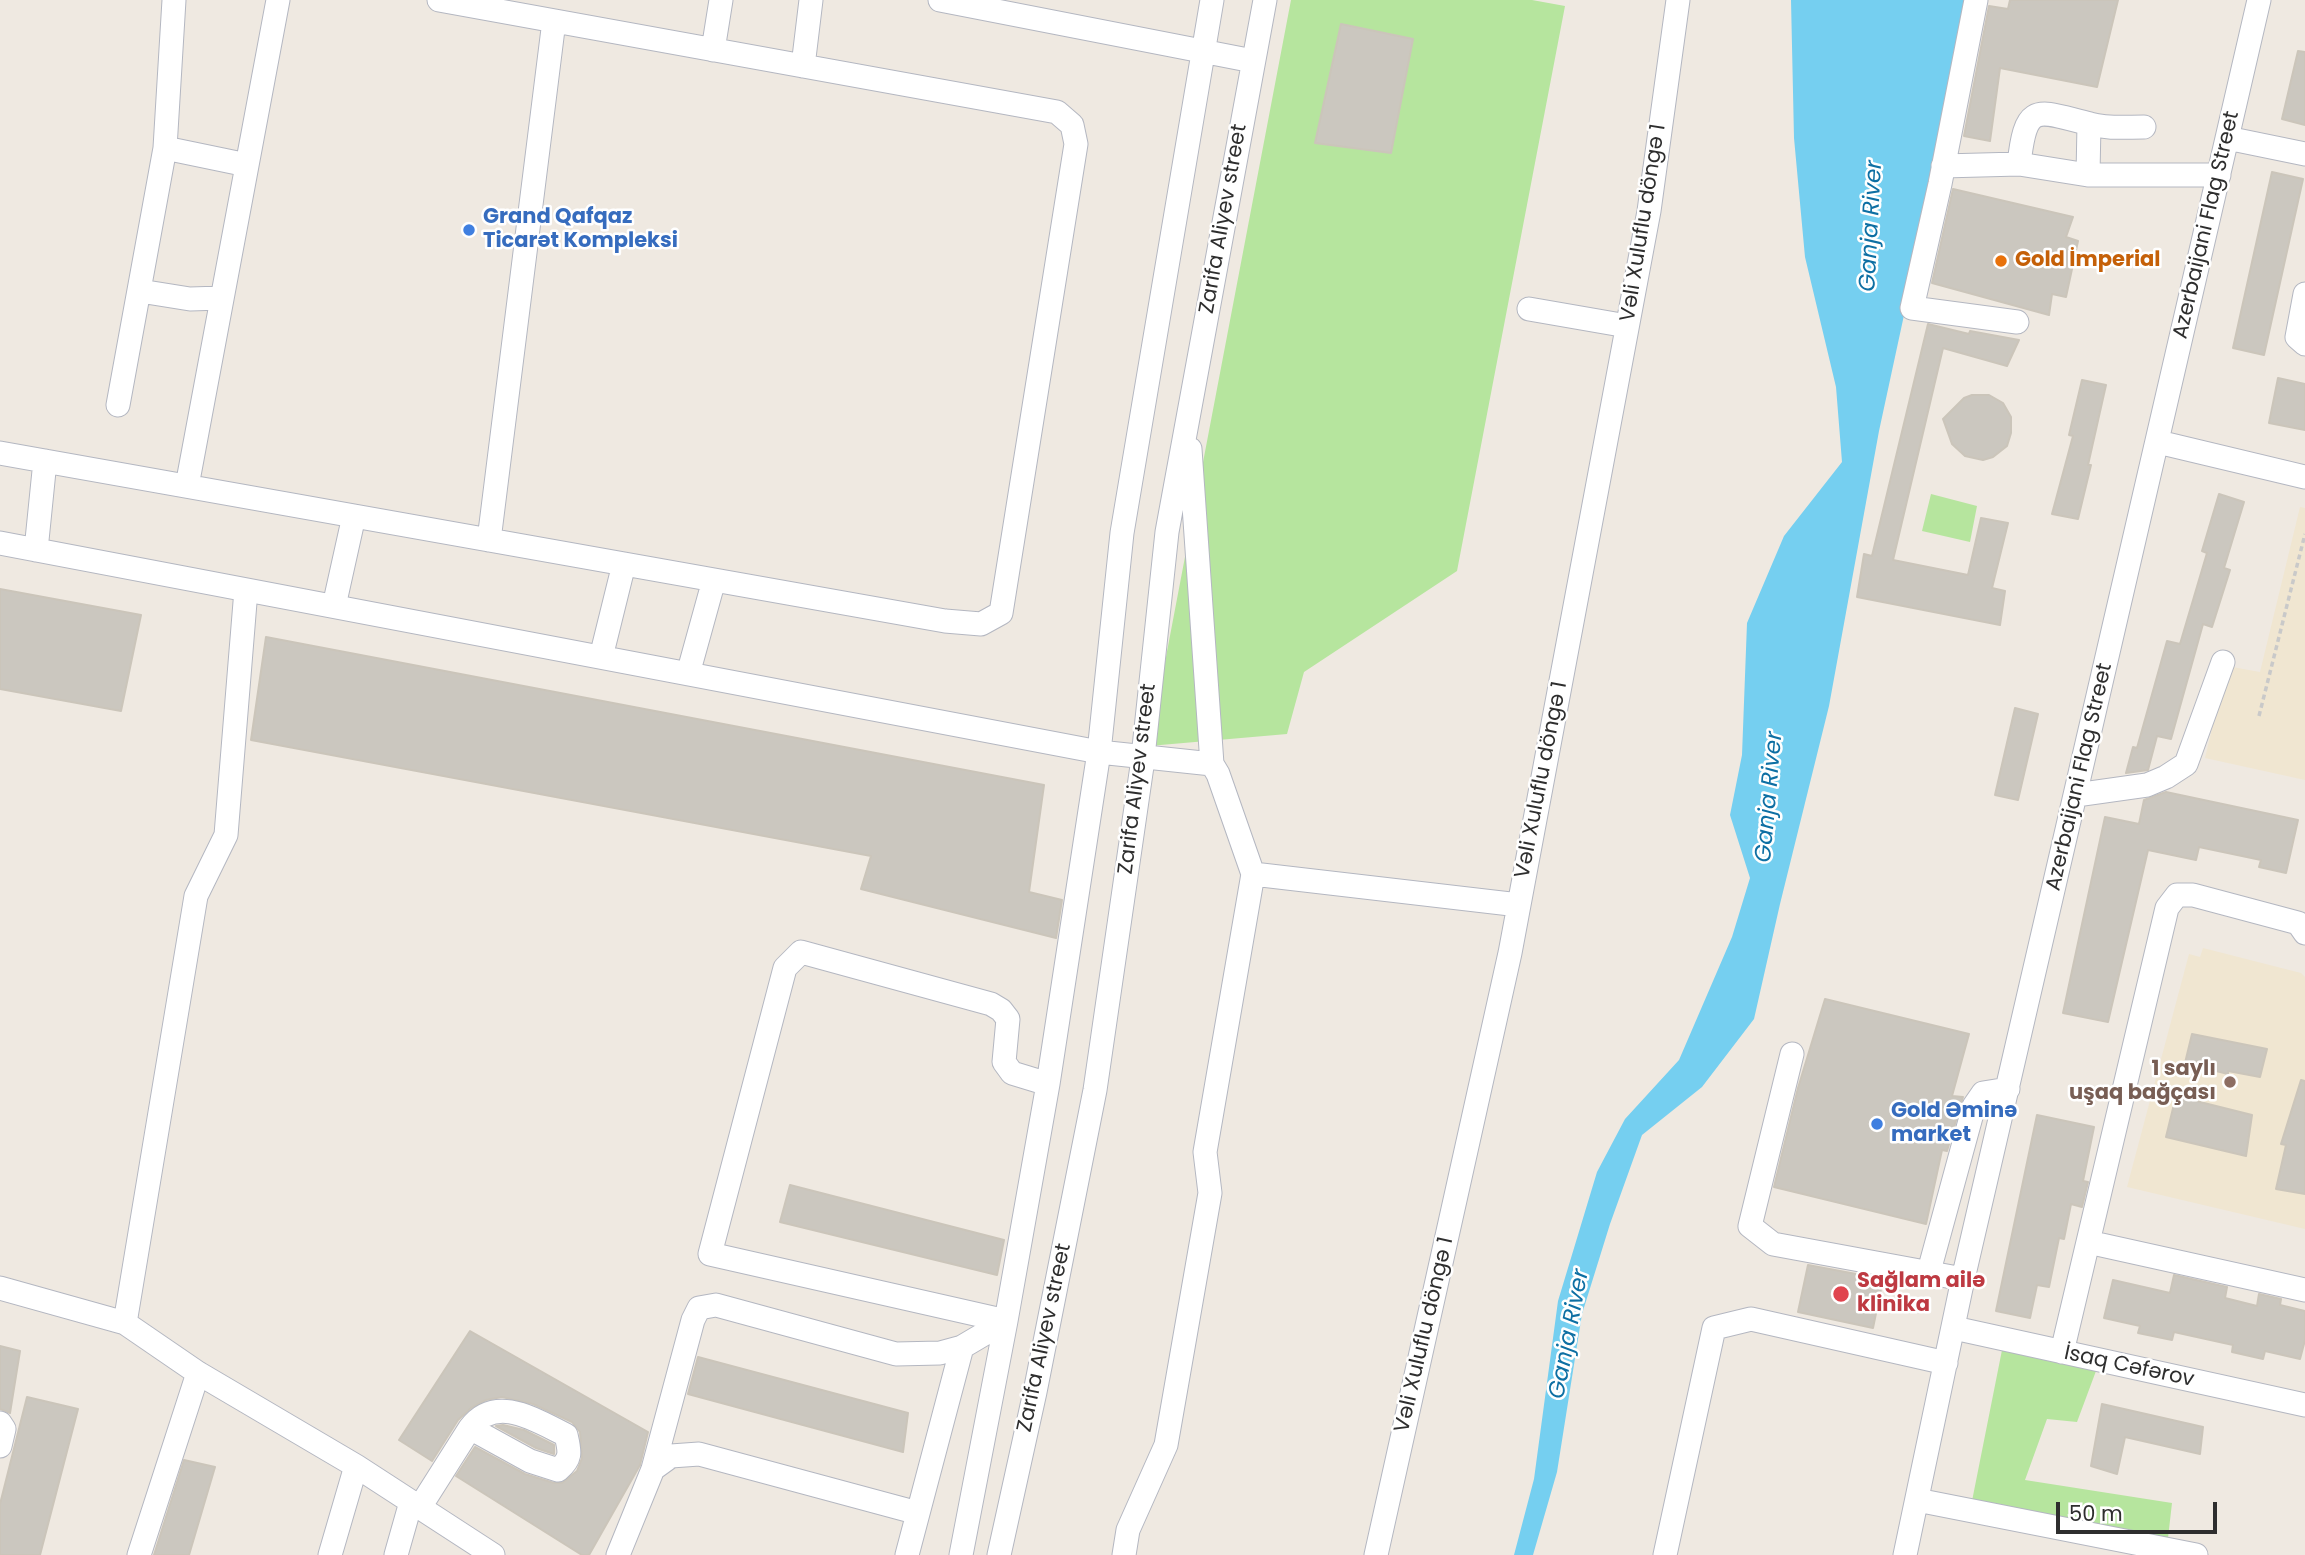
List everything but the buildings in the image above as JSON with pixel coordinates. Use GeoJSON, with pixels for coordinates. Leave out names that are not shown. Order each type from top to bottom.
{"type":"FeatureCollection","features":[{"type":"Feature","properties":{"kind":"street"},"geometry":{"type":"LineString","coordinates":[[118,405],[165,148],[174,0]]}},
{"type":"Feature","properties":{"kind":"street"},"geometry":{"type":"LineString","coordinates":[[187,486],[278,0]]}},
{"type":"Feature","properties":{"kind":"street"},"geometry":{"type":"LineString","coordinates":[[0,453],[945,621],[981,624],[1001,613],[1076,144],[1072,125],[1057,112],[440,0]]}},
{"type":"Feature","properties":{"kind":"street"},"geometry":{"type":"LineString","coordinates":[[713,50],[721,0]]}},
{"type":"Feature","properties":{"kind":"street"},"geometry":{"type":"LineString","coordinates":[[803,66],[811,0]]}},
{"type":"Feature","properties":{"kind":"street"},"geometry":{"type":"LineString","coordinates":[[940,0],[1253,61]]}},
{"type":"Feature","properties":{"kind":"street","name":"Zarifa Aliyev street"},"geometry":{"type":"LineString","coordinates":[[961,1555],[1048,1084],[1099,752],[1122,533],[1212,0]]}},
{"type":"Feature","properties":{"kind":"street","name":"Zarifa Aliyev street"},"geometry":{"type":"LineString","coordinates":[[999,1555],[1035,1392],[1095,1090],[1143,755],[1167,532],[1265,0]]}},
{"type":"Feature","properties":{"kind":"street","name":"Vəli Xuluflu döngə 1"},"geometry":{"type":"LineString","coordinates":[[1377,1555],[1510,953],[1649,211],[1678,0]]}},
{"type":"Feature","properties":{"kind":"street"},"geometry":{"type":"LineString","coordinates":[[1976,0],[1912,308],[2017,322]]}},
{"type":"Feature","properties":{"kind":"street","name":"Azerbaijani Flag Street"},"geometry":{"type":"LineString","coordinates":[[1905,1555],[1963,1279],[2259,0]]}},
{"type":"Feature","properties":{"kind":"street"},"geometry":{"type":"LineString","coordinates":[[489,540],[554,21]]}},
{"type":"Feature","properties":{"kind":"street"},"geometry":{"type":"LineString","coordinates":[[2019,164],[2022,135],[2027,124],[2036,115],[2049,113],[2105,127],[2144,127]]}},
{"type":"Feature","properties":{"kind":"street"},"geometry":{"type":"LineString","coordinates":[[2088,175],[2089,124]]}},
{"type":"Feature","properties":{"kind":"street"},"geometry":{"type":"LineString","coordinates":[[2227,138],[2305,154]]}},
{"type":"Feature","properties":{"kind":"street"},"geometry":{"type":"LineString","coordinates":[[165,148],[247,165]]}},
{"type":"Feature","properties":{"kind":"street"},"geometry":{"type":"LineString","coordinates":[[1943,166],[2019,164],[2088,175],[2219,175]]}},
{"type":"Feature","properties":{"kind":"street"},"geometry":{"type":"LineString","coordinates":[[140,291],[179,298],[222,298]]}},
{"type":"Feature","properties":{"kind":"street"},"geometry":{"type":"LineString","coordinates":[[2305,295],[2297,337],[2305,344]]}},
{"type":"Feature","properties":{"kind":"street"},"geometry":{"type":"LineString","coordinates":[[1529,309],[1627,326]]}},
{"type":"Feature","properties":{"kind":"street"},"geometry":{"type":"LineString","coordinates":[[1124,1555],[1128,1530],[1166,1445],[1210,1193],[1205,1152],[1253,874],[1218,774],[1212,764],[1188,416]]}},
{"type":"Feature","properties":{"kind":"street"},"geometry":{"type":"LineString","coordinates":[[2158,442],[2305,477]]}},
{"type":"Feature","properties":{"kind":"street"},"geometry":{"type":"LineString","coordinates":[[36,550],[45,461]]}},
{"type":"Feature","properties":{"kind":"street"},"geometry":{"type":"LineString","coordinates":[[334,606],[354,516]]}},
{"type":"Feature","properties":{"kind":"street"},"geometry":{"type":"LineString","coordinates":[[0,543],[1099,752],[1212,764]]}},
{"type":"Feature","properties":{"kind":"street"},"geometry":{"type":"LineString","coordinates":[[601,657],[624,564]]}},
{"type":"Feature","properties":{"kind":"street"},"geometry":{"type":"LineString","coordinates":[[688,674],[714,580]]}},
{"type":"Feature","properties":{"kind":"street"},"geometry":{"type":"LineString","coordinates":[[125,1323],[196,896],[226,835],[246,590]]}},
{"type":"Feature","properties":{"kind":"street"},"geometry":{"type":"LineString","coordinates":[[2076,795],[2147,785],[2186,764],[2223,662]]}},
{"type":"Feature","properties":{"kind":"street"},"geometry":{"type":"LineString","coordinates":[[1253,874],[1519,905]]}},
{"type":"Feature","properties":{"kind":"street"},"geometry":{"type":"LineString","coordinates":[[2062,1352],[2167,908],[2178,895],[2193,895],[2298,923],[2305,933]]}},
{"type":"Feature","properties":{"kind":"street"},"geometry":{"type":"LineString","coordinates":[[1006,1321],[710,1254],[785,968],[801,952],[991,1004],[1001,1010],[1008,1019],[1004,1062],[1012,1073],[1048,1084]]}},
{"type":"Feature","properties":{"kind":"street"},"geometry":{"type":"LineString","coordinates":[[1791,1054],[1750,1226],[1773,1244],[1963,1279]]}},
{"type":"Feature","properties":{"kind":"street"},"geometry":{"type":"LineString","coordinates":[[1929,1271],[1974,1106],[1983,1093],[2008,1089]]}},
{"type":"Feature","properties":{"kind":"street"},"geometry":{"type":"LineString","coordinates":[[2088,1242],[2305,1290]]}},
{"type":"Feature","properties":{"kind":"street"},"geometry":{"type":"LineString","coordinates":[[0,1288],[125,1323],[198,1373],[356,1466],[493,1555]]}},
{"type":"Feature","properties":{"kind":"street"},"geometry":{"type":"LineString","coordinates":[[618,1555],[653,1469],[693,1320],[699,1308],[716,1306],[896,1354],[940,1353],[962,1347],[1006,1321]]}},
{"type":"Feature","properties":{"kind":"street"},"geometry":{"type":"LineString","coordinates":[[1665,1555],[1714,1328],[1751,1319],[1946,1363]]}},
{"type":"Feature","properties":{"kind":"street","name":"İsaq Cəfərov"},"geometry":{"type":"LineString","coordinates":[[1954,1328],[2305,1405]]}},
{"type":"Feature","properties":{"kind":"street"},"geometry":{"type":"LineString","coordinates":[[907,1555],[962,1347]]}},
{"type":"Feature","properties":{"kind":"street"},"geometry":{"type":"LineString","coordinates":[[139,1555],[198,1373]]}},
{"type":"Feature","properties":{"kind":"street"},"geometry":{"type":"LineString","coordinates":[[0,1423],[4,1429],[0,1446]]}},
{"type":"Feature","properties":{"kind":"street"},"geometry":{"type":"LineString","coordinates":[[396,1555],[416,1504],[470,1428]]}},
{"type":"Feature","properties":{"kind":"street"},"geometry":{"type":"LineString","coordinates":[[653,1469],[671,1456],[699,1454],[918,1513]]}},
{"type":"Feature","properties":{"kind":"street"},"geometry":{"type":"LineString","coordinates":[[330,1555],[356,1466]]}},
{"type":"Feature","properties":{"kind":"street"},"geometry":{"type":"LineString","coordinates":[[1917,1500],[2196,1555]]}},
{"type":"Feature","properties":{"kind":"path"},"geometry":{"type":"LineString","coordinates":[[2259,716],[2305,534]]}},
{"type":"Feature","properties":{"kind":"shaded area"},"geometry":{"type":"Polygon","coordinates":[[[2300,507],[2305,508],[2305,780],[2205,758],[2227,666],[2260,672],[2300,507]]]}},
{"type":"Feature","properties":{"kind":"shaded area","name":"1 saylı uşaq bağçası"},"geometry":{"type":"Polygon","coordinates":[[[2203,948],[2301,973],[2305,977],[2305,1229],[2127,1187],[2189,954],[2200,957],[2203,948]]]}},
{"type":"Feature","properties":{"kind":"green space"},"geometry":{"type":"Polygon","coordinates":[[[1291,0],[1532,0],[1565,6],[1457,571],[1304,672],[1287,734],[1149,746],[1291,0]]]}},
{"type":"Feature","properties":{"kind":"green space"},"geometry":{"type":"Polygon","coordinates":[[[1931,494],[1977,506],[1970,542],[1922,531],[1931,494]]]}},
{"type":"Feature","properties":{"kind":"green space"},"geometry":{"type":"Polygon","coordinates":[[[2002,1350],[2096,1371],[2077,1422],[2047,1419],[2025,1480],[2172,1503],[2168,1538],[1972,1501],[2002,1350]]]}},
{"type":"Feature","properties":{"kind":"water","name":"Ganja River"},"geometry":{"type":"Polygon","coordinates":[[[1791,0],[1972,0],[1879,431],[1829,706],[1754,1019],[1702,1087],[1642,1135],[1582,1314],[1557,1472],[1533,1555],[1514,1555],[1534,1479],[1558,1301],[1597,1172],[1625,1119],[1679,1060],[1732,937],[1750,878],[1730,815],[1742,755],[1747,623],[1784,536],[1842,462],[1836,387],[1805,257],[1794,138],[1791,0]]]}},
{"type":"Feature","properties":{"kind":"place","name":"Grand Qafqaz Ticarət Kompleksi"},"geometry":{"type":"Point","coordinates":[469,230]}},
{"type":"Feature","properties":{"kind":"place","name":"Gold İmperial"},"geometry":{"type":"Point","coordinates":[2001,261]}},
{"type":"Feature","properties":{"kind":"place","name":"1 saylı uşaq bağçası"},"geometry":{"type":"Point","coordinates":[2230,1082]}},
{"type":"Feature","properties":{"kind":"place","name":"Gold Əminə market"},"geometry":{"type":"Point","coordinates":[1877,1124]}},
{"type":"Feature","properties":{"kind":"place","name":"Sağlam ailə klinika"},"geometry":{"type":"Point","coordinates":[1841,1294]}}]}
